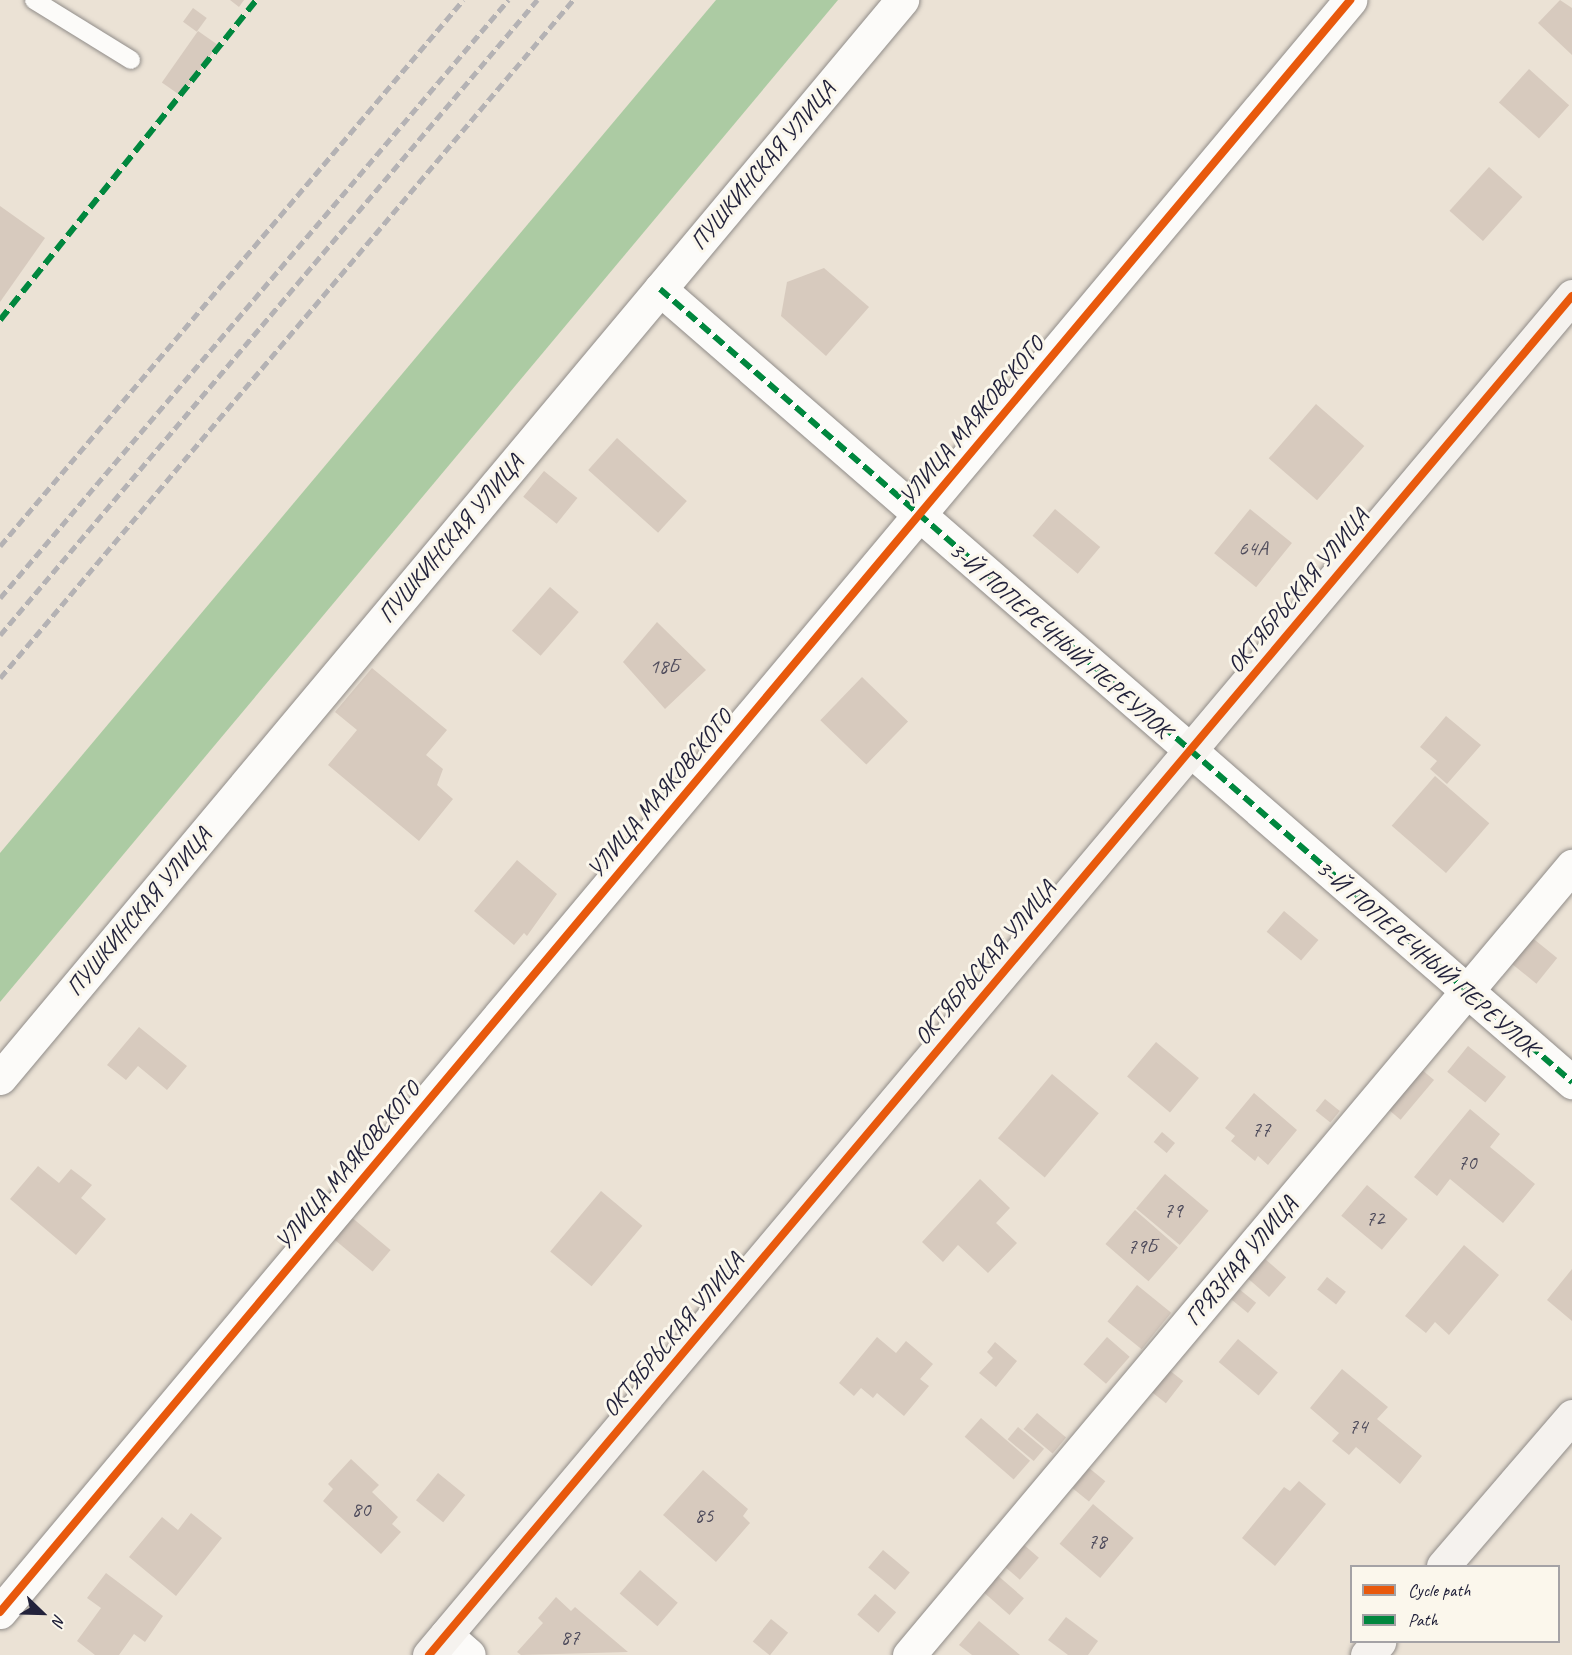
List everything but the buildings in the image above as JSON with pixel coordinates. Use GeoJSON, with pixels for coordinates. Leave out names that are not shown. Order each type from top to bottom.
{"type":"FeatureCollection","features":[{"type":"Feature","properties":{"kind":"street","name":"ПУШКИНСКАЯ УЛИЦА"},"geometry":{"type":"LineString","coordinates":[[0,1078],[902,0]]}},
{"type":"Feature","properties":{"kind":"street","name":"УЛИЦА МАЯКОВСКОГО"},"geometry":{"type":"LineString","coordinates":[[0,1612],[1350,0]]}},
{"type":"Feature","properties":{"kind":"street","name":"3-Й ПОПЕРЕЧНЫЙ ПЕРЕУЛОК"},"geometry":{"type":"LineString","coordinates":[[660,289],[1188,752],[1572,1082]]}},
{"type":"Feature","properties":{"kind":"street","name":"ОКТЯБРЬСКАЯ УЛИЦА"},"geometry":{"type":"LineString","coordinates":[[448,1648],[1188,752],[1572,296]]}},
{"type":"Feature","properties":{"kind":"street","name":"ГРЯЗНАЯ УЛИЦА"},"geometry":{"type":"LineString","coordinates":[[909,1655],[1572,866]]}},
{"type":"Feature","properties":{"kind":"street"},"geometry":{"type":"LineString","coordinates":[[1444,1565],[1572,1416]]}},
{"type":"Feature","properties":{"kind":"street"},"geometry":{"type":"LineString","coordinates":[[1367,1655],[1376,1643]]}},
{"type":"Feature","properties":{"kind":"lane"},"geometry":{"type":"LineString","coordinates":[[34,0],[131,60]]}},
{"type":"Feature","properties":{"kind":"green space"},"geometry":{"type":"Polygon","coordinates":[[[716,0],[838,0],[0,1002],[0,853],[716,0]]]}},
{"type":"Feature","properties":{"kind":"railway"},"geometry":{"type":"LineString","coordinates":[[0,546],[463,0]]}},
{"type":"Feature","properties":{"kind":"railway"},"geometry":{"type":"LineString","coordinates":[[0,598],[508,0]]}},
{"type":"Feature","properties":{"kind":"railway"},"geometry":{"type":"LineString","coordinates":[[0,635],[537,0]]}},
{"type":"Feature","properties":{"kind":"railway"},"geometry":{"type":"LineString","coordinates":[[0,678],[573,0]]}},
{"type":"Feature","properties":{"kind":"marked path"},"geometry":{"type":"LineString","coordinates":[[0,320],[256,0]]}},
{"type":"Feature","properties":{"kind":"marked path"},"geometry":{"type":"LineString","coordinates":[[660,289],[1572,1082]]}},
{"type":"Feature","properties":{"kind":"cycle path"},"geometry":{"type":"LineString","coordinates":[[0,1612],[1350,0]]}},
{"type":"Feature","properties":{"kind":"cycle path"},"geometry":{"type":"LineString","coordinates":[[429,1655],[1572,296]]}}]}
